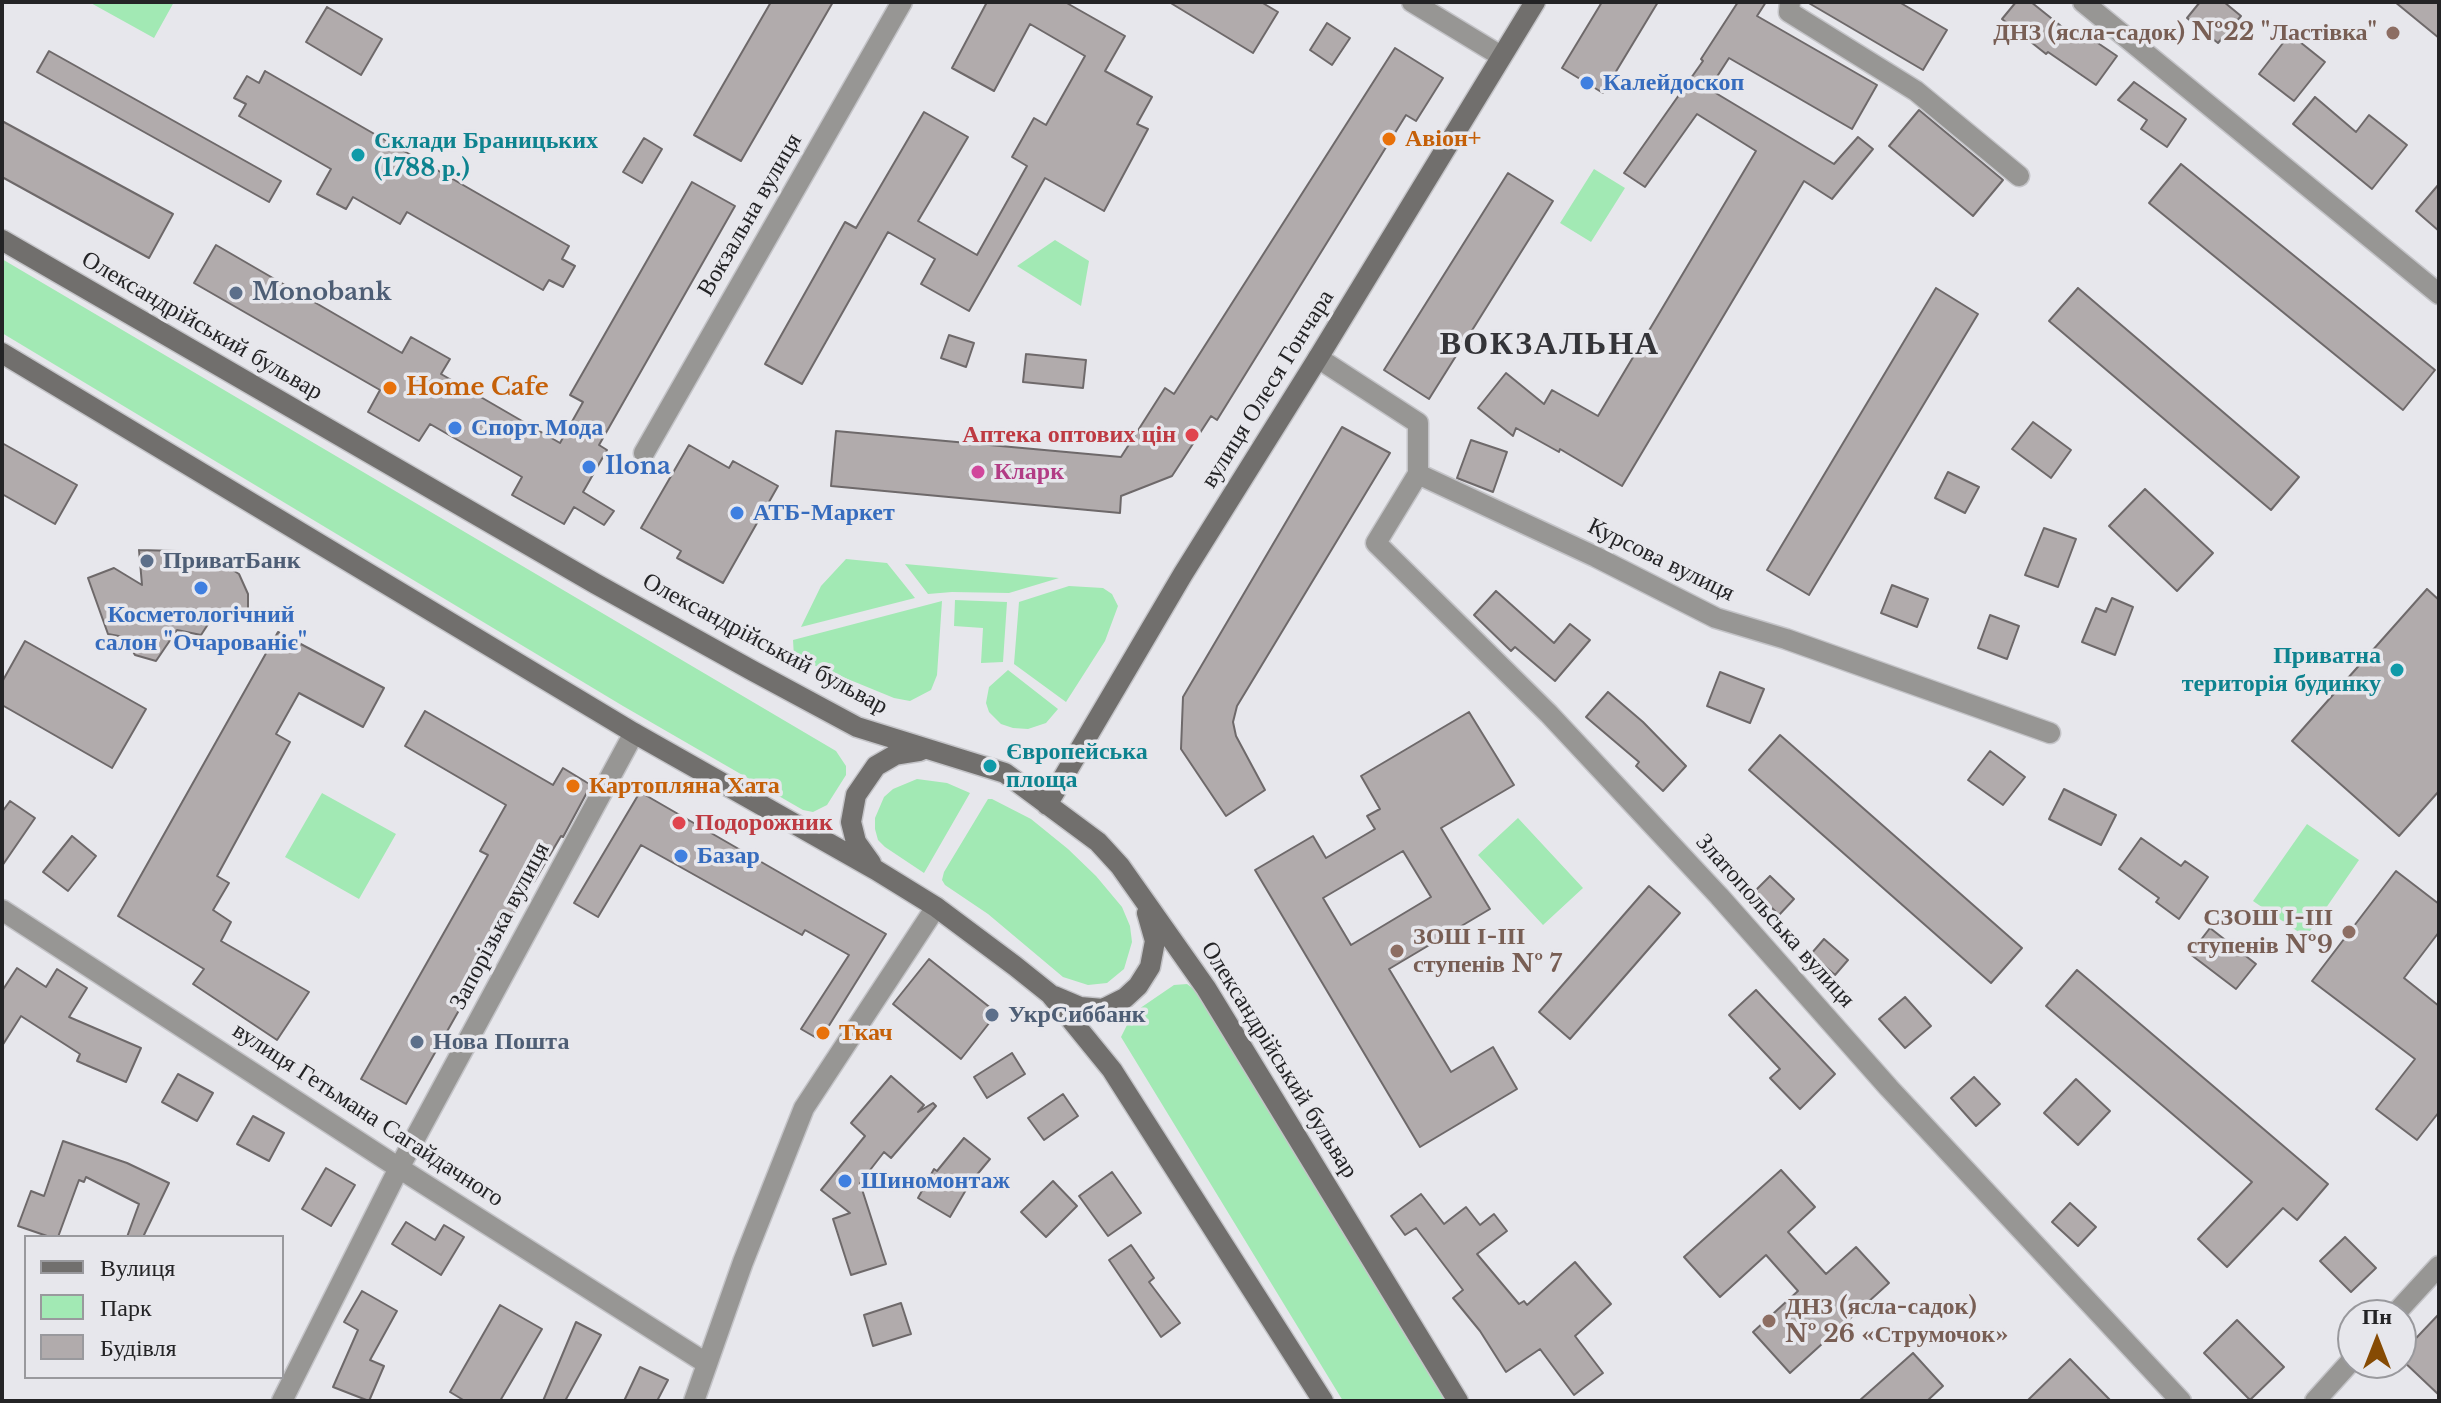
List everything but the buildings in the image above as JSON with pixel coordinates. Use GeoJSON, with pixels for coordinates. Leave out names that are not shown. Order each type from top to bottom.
{"type":"FeatureCollection","features":[{"type":"Feature","properties":{"kind":"main road","name":"вулиця Олеся Гончара"},"geometry":{"type":"LineString","coordinates":[[1047,805],[1183,574],[1535,2]]}},
{"type":"Feature","properties":{"kind":"main road","name":"Олександрійський бульвар"},"geometry":{"type":"LineString","coordinates":[[2,240],[596,584],[753,671],[857,727],[1005,773],[1098,842],[1120,866],[1206,988],[1458,1401]]}},
{"type":"Feature","properties":{"kind":"main road"},"geometry":{"type":"LineString","coordinates":[[2,353],[634,733],[876,870],[936,907],[1050,994],[1112,1070],[1323,1401]]}},
{"type":"Feature","properties":{"kind":"main road"},"geometry":{"type":"LineString","coordinates":[[876,870],[856,842],[851,822],[856,795],[876,766],[895,755],[924,750]]}},
{"type":"Feature","properties":{"kind":"main road"},"geometry":{"type":"LineString","coordinates":[[1050,994],[1080,1007],[1103,1009],[1125,998],[1138,986],[1150,967],[1155,941],[1144,900]]}},
{"type":"Feature","properties":{"kind":"street","name":"Вокзальна вулиця"},"geometry":{"type":"LineString","coordinates":[[644,453],[902,2]]}},
{"type":"Feature","properties":{"kind":"street"},"geometry":{"type":"LineString","coordinates":[[1412,2],[1501,56]]}},
{"type":"Feature","properties":{"kind":"street"},"geometry":{"type":"LineString","coordinates":[[1790,2],[1789,12],[1916,91],[2019,176]]}},
{"type":"Feature","properties":{"kind":"street"},"geometry":{"type":"LineString","coordinates":[[2083,2],[2439,294]]}},
{"type":"Feature","properties":{"kind":"street"},"geometry":{"type":"LineString","coordinates":[[1318,358],[1418,423],[1418,474]]}},
{"type":"Feature","properties":{"kind":"street","name":"Курсова вулиця"},"geometry":{"type":"LineString","coordinates":[[1418,474],[1596,557],[1716,618],[1786,639],[2050,733]]}},
{"type":"Feature","properties":{"kind":"street","name":"Златопольська вулиця"},"geometry":{"type":"LineString","coordinates":[[1418,474],[1376,543],[1549,714],[1677,850],[1889,1088],[2181,1401]]}},
{"type":"Feature","properties":{"kind":"street","name":"Запорізька вулиця"},"geometry":{"type":"LineString","coordinates":[[282,1401],[399,1168],[634,733]]}},
{"type":"Feature","properties":{"kind":"street"},"geometry":{"type":"LineString","coordinates":[[694,1401],[804,1108],[936,907]]}},
{"type":"Feature","properties":{"kind":"street","name":"вулиця Гетьмана Сагайдачного"},"geometry":{"type":"LineString","coordinates":[[2,910],[706,1363]]}},
{"type":"Feature","properties":{"kind":"street"},"geometry":{"type":"LineString","coordinates":[[2409,1299],[2439,1266]]}},
{"type":"Feature","properties":{"kind":"street"},"geometry":{"type":"LineString","coordinates":[[2315,1401],[2337,1377]]}},
{"type":"Feature","properties":{"kind":"green space"},"geometry":{"type":"Polygon","coordinates":[[[89,2],[174,2],[154,38],[89,2]]]}},
{"type":"Feature","properties":{"kind":"green space"},"geometry":{"type":"Polygon","coordinates":[[[1594,169],[1625,188],[1591,242],[1560,223],[1594,169]]]}},
{"type":"Feature","properties":{"kind":"green space"},"geometry":{"type":"Polygon","coordinates":[[[1055,240],[1089,261],[1081,306],[1017,266],[1055,240]]]}},
{"type":"Feature","properties":{"kind":"green space"},"geometry":{"type":"Polygon","coordinates":[[[2,259],[836,751],[846,766],[846,775],[827,805],[813,812],[803,810],[623,706],[2,333],[2,259]]]}},
{"type":"Feature","properties":{"kind":"green space"},"geometry":{"type":"Polygon","coordinates":[[[846,559],[887,563],[915,598],[801,627],[821,586],[846,559]]]}},
{"type":"Feature","properties":{"kind":"green space"},"geometry":{"type":"Polygon","coordinates":[[[905,564],[1059,578],[1009,593],[928,594],[905,564]]]}},
{"type":"Feature","properties":{"kind":"green space"},"geometry":{"type":"Polygon","coordinates":[[[1069,586],[1103,588],[1112,594],[1118,606],[1105,641],[1066,702],[1014,664],[1019,602],[1069,586]]]}},
{"type":"Feature","properties":{"kind":"green space"},"geometry":{"type":"Polygon","coordinates":[[[955,600],[1007,602],[1003,662],[981,663],[983,628],[954,626],[955,600]]]}},
{"type":"Feature","properties":{"kind":"green space"},"geometry":{"type":"Polygon","coordinates":[[[942,601],[937,675],[931,690],[910,701],[894,698],[794,657],[793,640],[942,601]]]}},
{"type":"Feature","properties":{"kind":"green space"},"geometry":{"type":"Polygon","coordinates":[[[1008,670],[1058,709],[1046,723],[1028,729],[1013,728],[1001,724],[989,712],[986,703],[989,687],[1008,670]]]}},
{"type":"Feature","properties":{"kind":"green space"},"geometry":{"type":"Polygon","coordinates":[[[917,779],[947,783],[970,793],[924,873],[885,847],[878,840],[875,829],[875,818],[884,797],[893,789],[917,779]]]}},
{"type":"Feature","properties":{"kind":"green space"},"geometry":{"type":"Polygon","coordinates":[[[322,793],[396,834],[359,899],[285,857],[322,793]]]}},
{"type":"Feature","properties":{"kind":"green space"},"geometry":{"type":"Polygon","coordinates":[[[988,799],[1031,819],[1096,876],[1122,907],[1130,926],[1132,942],[1124,969],[1107,983],[1088,985],[1063,977],[988,914],[945,885],[942,880],[944,872],[988,799]]]}},
{"type":"Feature","properties":{"kind":"green space"},"geometry":{"type":"Polygon","coordinates":[[[1518,818],[1583,888],[1543,925],[1478,855],[1518,818]]]}},
{"type":"Feature","properties":{"kind":"green space"},"geometry":{"type":"Polygon","coordinates":[[[2307,824],[2359,860],[2306,937],[2253,901],[2307,824]]]}},
{"type":"Feature","properties":{"kind":"green space"},"geometry":{"type":"Polygon","coordinates":[[[1187,984],[1195,990],[1445,1401],[1343,1401],[1121,1037],[1133,1013],[1174,985],[1187,984]]]}},
{"type":"Feature","properties":{"kind":"place","name":"ДНЗ (ясла-садок) №22 \"Ластівка\""},"geometry":{"type":"Point","coordinates":[2393,33]}},
{"type":"Feature","properties":{"kind":"place","name":"Калейдоскоп"},"geometry":{"type":"Point","coordinates":[1587,83]}},
{"type":"Feature","properties":{"kind":"place","name":"Авіон+"},"geometry":{"type":"Point","coordinates":[1389,139]}},
{"type":"Feature","properties":{"kind":"place","name":"Склади Браницьких (1788 р.)"},"geometry":{"type":"Point","coordinates":[358,155]}},
{"type":"Feature","properties":{"kind":"place","name":"Monobank"},"geometry":{"type":"Point","coordinates":[236,293]}},
{"type":"Feature","properties":{"kind":"place","name":"Home Cafe"},"geometry":{"type":"Point","coordinates":[390,388]}},
{"type":"Feature","properties":{"kind":"place","name":"Спорт Мода"},"geometry":{"type":"Point","coordinates":[455,428]}},
{"type":"Feature","properties":{"kind":"place","name":"Аптека оптових цін"},"geometry":{"type":"Point","coordinates":[1192,435]}},
{"type":"Feature","properties":{"kind":"place","name":"Ilona"},"geometry":{"type":"Point","coordinates":[589,467]}},
{"type":"Feature","properties":{"kind":"place","name":"Кларк"},"geometry":{"type":"Point","coordinates":[978,472]}},
{"type":"Feature","properties":{"kind":"place","name":"АТБ-Маркет"},"geometry":{"type":"Point","coordinates":[737,513]}},
{"type":"Feature","properties":{"kind":"place","name":"ПриватБанк"},"geometry":{"type":"Point","coordinates":[147,561]}},
{"type":"Feature","properties":{"kind":"place","name":"Косметологічний салон \"Очарованіє\""},"geometry":{"type":"Point","coordinates":[201,588]}},
{"type":"Feature","properties":{"kind":"place","name":"Приватна територія будинку"},"geometry":{"type":"Point","coordinates":[2397,670]}},
{"type":"Feature","properties":{"kind":"place","name":"Європейська площа"},"geometry":{"type":"Point","coordinates":[990,766]}},
{"type":"Feature","properties":{"kind":"place","name":"Картопляна Хата"},"geometry":{"type":"Point","coordinates":[573,786]}},
{"type":"Feature","properties":{"kind":"place","name":"Подорожник"},"geometry":{"type":"Point","coordinates":[679,823]}},
{"type":"Feature","properties":{"kind":"place","name":"Базар"},"geometry":{"type":"Point","coordinates":[681,856]}},
{"type":"Feature","properties":{"kind":"place","name":"СЗОШ І-ІІІ ступенів №9"},"geometry":{"type":"Point","coordinates":[2349,932]}},
{"type":"Feature","properties":{"kind":"place","name":"ЗОШ І-ІІІ ступенів № 7"},"geometry":{"type":"Point","coordinates":[1397,951]}},
{"type":"Feature","properties":{"kind":"place","name":"УкрСиббанк"},"geometry":{"type":"Point","coordinates":[992,1015]}},
{"type":"Feature","properties":{"kind":"place","name":"Ткач"},"geometry":{"type":"Point","coordinates":[823,1033]}},
{"type":"Feature","properties":{"kind":"place","name":"Нова Пошта"},"geometry":{"type":"Point","coordinates":[417,1042]}},
{"type":"Feature","properties":{"kind":"place","name":"Шиномонтаж"},"geometry":{"type":"Point","coordinates":[845,1181]}},
{"type":"Feature","properties":{"kind":"place","name":"ДНЗ (ясла-садок) № 26 «Струмочок»"},"geometry":{"type":"Point","coordinates":[1769,1321]}},
{"type":"Feature","properties":{"kind":"district","name":"ВОКЗАЛЬНА"},"geometry":{"type":"Point","coordinates":[1550,345]}}]}
